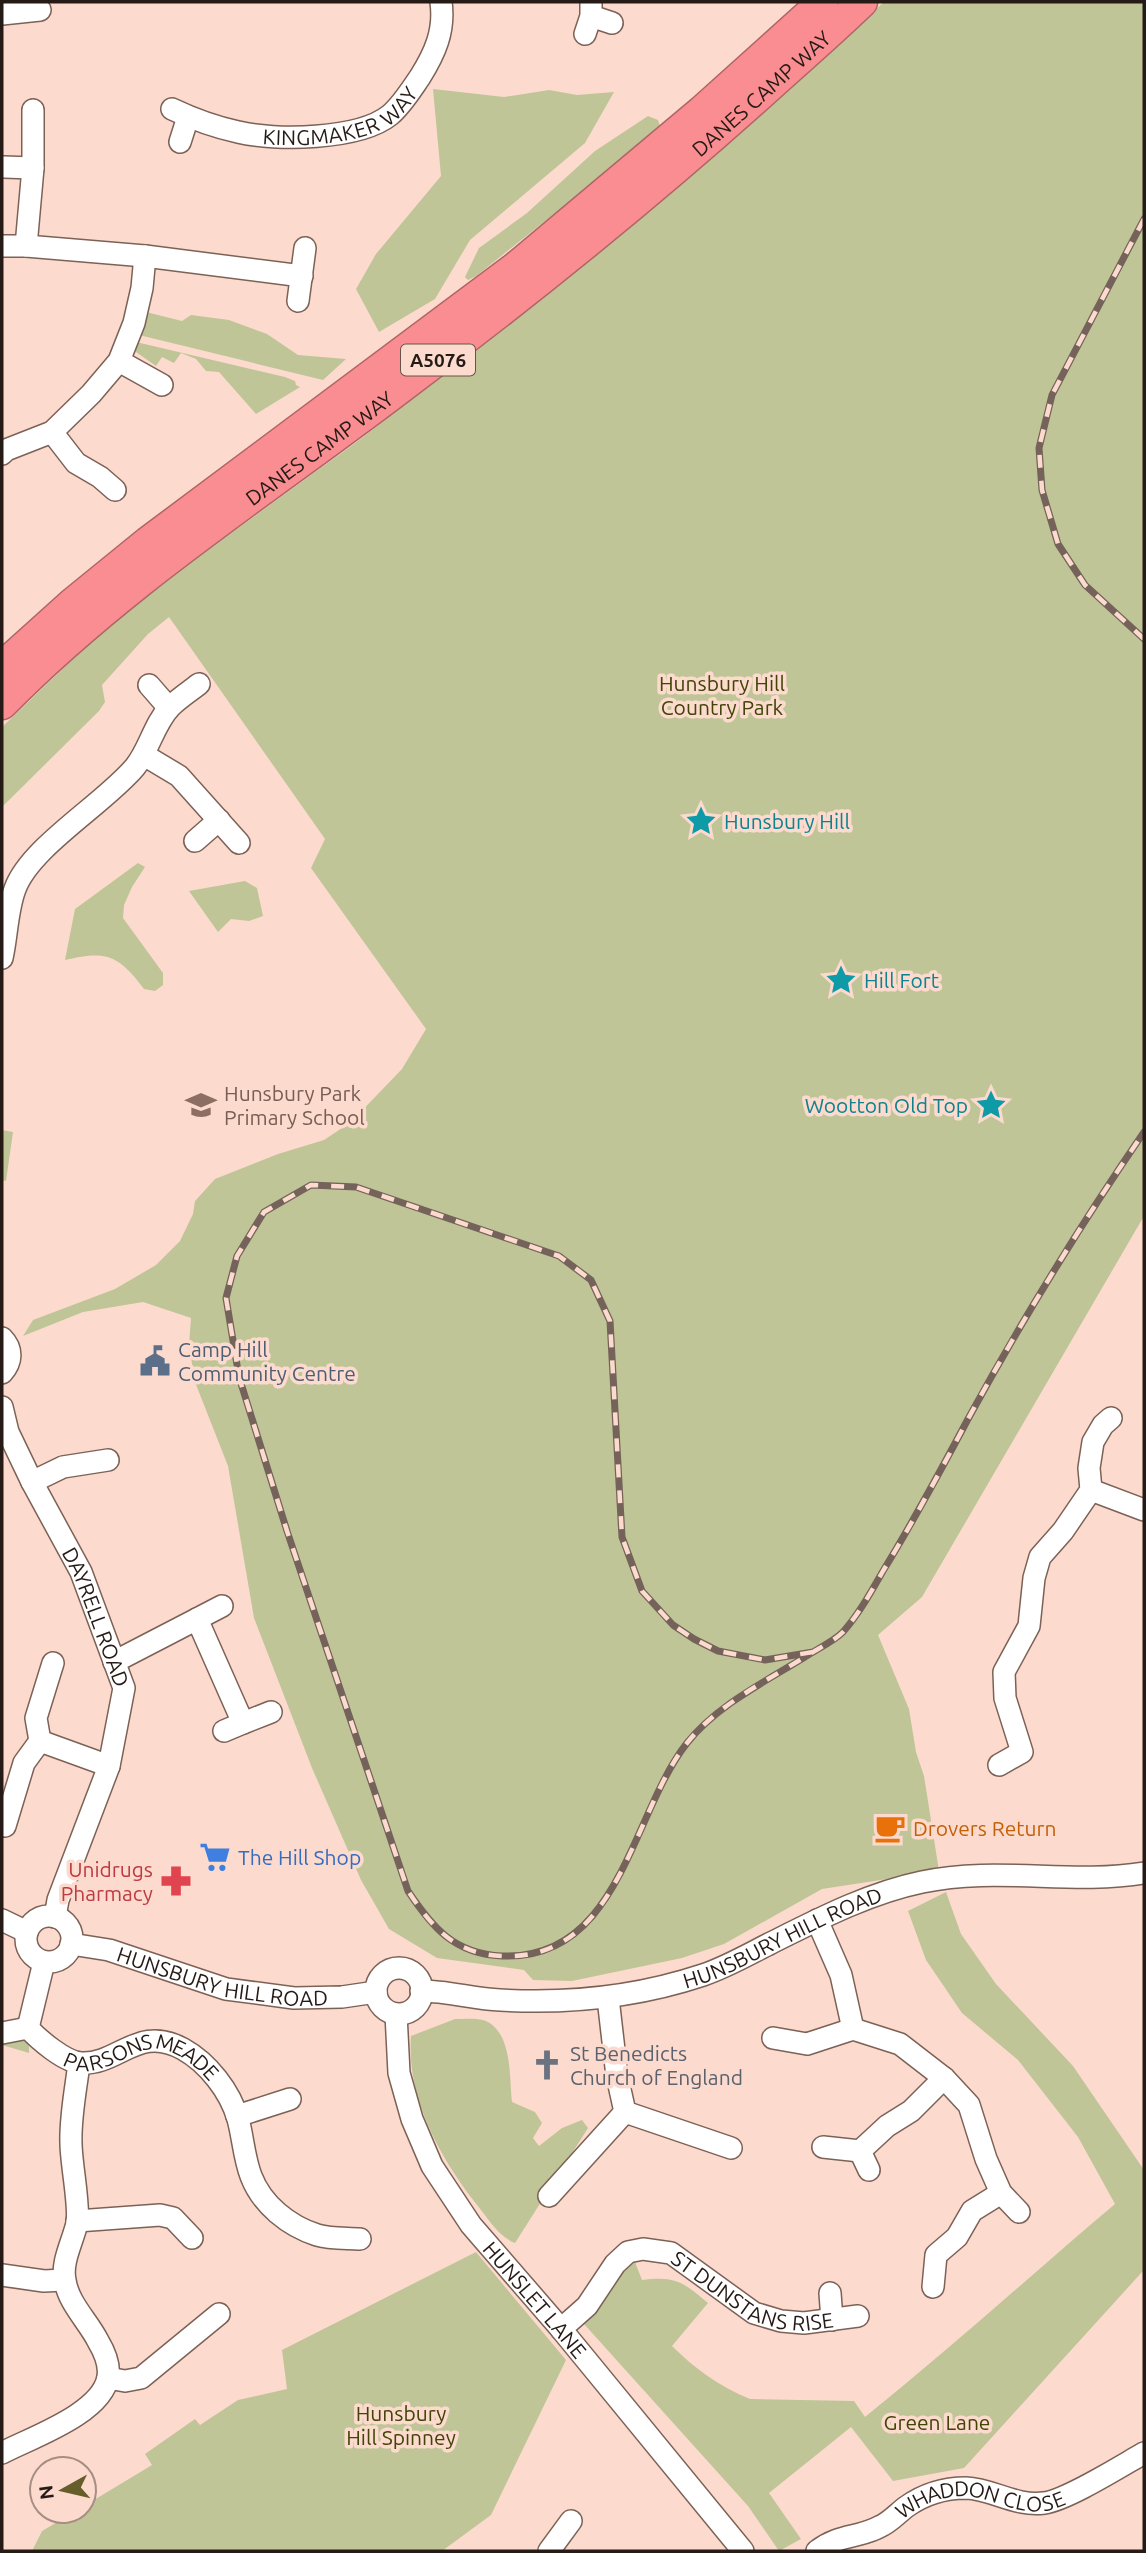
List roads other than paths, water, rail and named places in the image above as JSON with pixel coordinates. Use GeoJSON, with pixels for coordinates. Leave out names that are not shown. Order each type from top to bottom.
{"type":"FeatureCollection","features":[{"type":"Feature","properties":{"kind":"highway","name":"DANES CAMP WAY"},"geometry":{"type":"LineString","coordinates":[[2,667],[73,603],[148,542],[516,267],[702,111],[823,2]]}},
{"type":"Feature","properties":{"kind":"highway","name":"DANES CAMP WAY"},"geometry":{"type":"LineString","coordinates":[[2,704],[90,624],[167,561],[396,392],[610,224],[711,139],[862,2]]}},
{"type":"Feature","properties":{"kind":"street","name":"KINGMAKER WAY"},"geometry":{"type":"LineString","coordinates":[[180,142],[180,113],[236,132],[259,136],[358,130],[389,116],[405,99],[431,60],[441,35],[441,2]]}},
{"type":"Feature","properties":{"kind":"street"},"geometry":{"type":"LineString","coordinates":[[6,10],[40,10]]}},
{"type":"Feature","properties":{"kind":"street"},"geometry":{"type":"LineString","coordinates":[[589,17],[612,23]]}},
{"type":"Feature","properties":{"kind":"street"},"geometry":{"type":"LineString","coordinates":[[26,246],[33,168],[33,110]]}},
{"type":"Feature","properties":{"kind":"street"},"geometry":{"type":"LineString","coordinates":[[4,167],[33,168]]}},
{"type":"Feature","properties":{"kind":"street"},"geometry":{"type":"LineString","coordinates":[[2,246],[145,256],[302,276]]}},
{"type":"Feature","properties":{"kind":"street"},"geometry":{"type":"LineString","coordinates":[[298,301],[305,248]]}},
{"type":"Feature","properties":{"kind":"street"},"geometry":{"type":"LineString","coordinates":[[2,454],[5,450],[52,432],[92,394],[119,361],[134,323],[142,288],[145,256]]}},
{"type":"Feature","properties":{"kind":"street"},"geometry":{"type":"LineString","coordinates":[[119,361],[162,385]]}},
{"type":"Feature","properties":{"kind":"street"},"geometry":{"type":"LineString","coordinates":[[52,432],[76,463],[100,477],[114,490]]}},
{"type":"Feature","properties":{"kind":"street"},"geometry":{"type":"LineString","coordinates":[[2,957],[15,889],[26,869],[38,855],[115,788],[144,755],[169,708],[199,684]]}},
{"type":"Feature","properties":{"kind":"street"},"geometry":{"type":"LineString","coordinates":[[149,685],[169,708]]}},
{"type":"Feature","properties":{"kind":"street"},"geometry":{"type":"LineString","coordinates":[[144,755],[179,776],[239,843]]}},
{"type":"Feature","properties":{"kind":"street"},"geometry":{"type":"LineString","coordinates":[[195,841],[219,821]]}},
{"type":"Feature","properties":{"kind":"street"},"geometry":{"type":"LineString","coordinates":[[2,1338],[11,1354],[10,1362],[2,1373]]}},
{"type":"Feature","properties":{"kind":"street","name":"DAYRELL ROAD"},"geometry":{"type":"LineString","coordinates":[[2,1407],[8,1432],[81,1572],[124,1688],[109,1766],[58,1900],[55,1917]]}},
{"type":"Feature","properties":{"kind":"street"},"geometry":{"type":"LineString","coordinates":[[999,1765],[1022,1752],[1005,1698],[1004,1672],[1028,1626],[1034,1578],[1040,1557],[1069,1524],[1091,1490],[1089,1468],[1093,1442],[1103,1425],[1111,1418]]}},
{"type":"Feature","properties":{"kind":"street"},"geometry":{"type":"LineString","coordinates":[[32,1482],[63,1467],[108,1460]]}},
{"type":"Feature","properties":{"kind":"street"},"geometry":{"type":"LineString","coordinates":[[1091,1490],[1144,1510]]}},
{"type":"Feature","properties":{"kind":"street"},"geometry":{"type":"LineString","coordinates":[[114,1662],[222,1606]]}},
{"type":"Feature","properties":{"kind":"street"},"geometry":{"type":"LineString","coordinates":[[197,1619],[234,1727],[271,1712]]}},
{"type":"Feature","properties":{"kind":"street"},"geometry":{"type":"LineString","coordinates":[[5,1826],[24,1763],[40,1741],[36,1718],[53,1663]]}},
{"type":"Feature","properties":{"kind":"street"},"geometry":{"type":"LineString","coordinates":[[40,1741],[109,1766]]}},
{"type":"Feature","properties":{"kind":"street","name":"HUNSBURY HILL ROAD"},"geometry":{"type":"LineString","coordinates":[[421,1990],[497,2000],[557,2002],[608,1998],[664,1987],[706,1974],[817,1920],[885,1892],[923,1882],[969,1875],[1088,1876],[1144,1873]]}},
{"type":"Feature","properties":{"kind":"street"},"geometry":{"type":"LineString","coordinates":[[47,1916],[55,1917],[67,1926],[71,1934],[71,1944],[62,1957],[44,1962],[31,1954],[27,1947],[27,1932],[36,1920],[47,1916]]}},
{"type":"Feature","properties":{"kind":"street"},"geometry":{"type":"LineString","coordinates":[[2,1920],[27,1932]]}},
{"type":"Feature","properties":{"kind":"street"},"geometry":{"type":"LineString","coordinates":[[817,1920],[841,1975],[853,2029]]}},
{"type":"Feature","properties":{"kind":"street","name":"HUNSBURY HILL ROAD"},"geometry":{"type":"LineString","coordinates":[[71,1944],[109,1950],[226,1989],[294,1998],[342,1997],[376,1992]]}},
{"type":"Feature","properties":{"kind":"street"},"geometry":{"type":"LineString","coordinates":[[2,2033],[28,2028],[44,1962]]}},
{"type":"Feature","properties":{"kind":"street"},"geometry":{"type":"LineString","coordinates":[[398,1969],[405,1969],[416,1977],[421,1990],[411,2011],[396,2014],[382,2007],[376,1992],[384,1974],[398,1969]]}},
{"type":"Feature","properties":{"kind":"street"},"geometry":{"type":"LineString","coordinates":[[608,1998],[617,2076],[625,2112]]}},
{"type":"Feature","properties":{"kind":"street","name":"HUNSLET LANE"},"geometry":{"type":"LineString","coordinates":[[396,2014],[399,2073],[412,2119],[432,2166],[471,2225],[561,2329],[743,2551]]}},
{"type":"Feature","properties":{"kind":"street","name":"PARSONS MEADE"},"geometry":{"type":"LineString","coordinates":[[28,2028],[49,2047],[79,2063],[98,2061],[136,2043],[159,2040],[182,2048],[204,2064],[225,2091],[237,2116],[251,2177],[268,2204],[288,2222],[318,2235],[360,2239]]}},
{"type":"Feature","properties":{"kind":"street"},"geometry":{"type":"LineString","coordinates":[[770,2036],[807,2044],[853,2029],[900,2044],[944,2078],[969,2105],[986,2159],[1001,2193],[1019,2212]]}},
{"type":"Feature","properties":{"kind":"street"},"geometry":{"type":"LineString","coordinates":[[2,2453],[33,2440],[85,2409],[99,2396],[108,2378],[106,2359],[98,2341],[74,2303],[64,2280],[68,2252],[77,2221],[71,2139],[79,2063]]}},
{"type":"Feature","properties":{"kind":"street"},"geometry":{"type":"LineString","coordinates":[[823,2147],[865,2160],[887,2126],[911,2111],[944,2078]]}},
{"type":"Feature","properties":{"kind":"street","name":"PARSONS MEADE"},"geometry":{"type":"LineString","coordinates":[[237,2116],[290,2099]]}},
{"type":"Feature","properties":{"kind":"street"},"geometry":{"type":"LineString","coordinates":[[625,2112],[731,2148]]}},
{"type":"Feature","properties":{"kind":"street"},"geometry":{"type":"LineString","coordinates":[[549,2196],[625,2112]]}},
{"type":"Feature","properties":{"kind":"street"},"geometry":{"type":"LineString","coordinates":[[933,2287],[928,2250],[957,2238],[972,2211],[1001,2193]]}},
{"type":"Feature","properties":{"kind":"street"},"geometry":{"type":"LineString","coordinates":[[77,2221],[160,2215],[173,2218],[192,2238]]}},
{"type":"Feature","properties":{"kind":"street","name":"ST DUNSTANS RISE"},"geometry":{"type":"LineString","coordinates":[[561,2329],[587,2306],[615,2264],[628,2252],[643,2249],[671,2253],[754,2313],[781,2321],[804,2323],[858,2316]]}},
{"type":"Feature","properties":{"kind":"street"},"geometry":{"type":"LineString","coordinates":[[2,2275],[44,2281],[64,2280]]}},
{"type":"Feature","properties":{"kind":"street"},"geometry":{"type":"LineString","coordinates":[[830,2293],[832,2319]]}},
{"type":"Feature","properties":{"kind":"street"},"geometry":{"type":"LineString","coordinates":[[108,2378],[125,2381],[141,2378],[217,2324]]}},
{"type":"Feature","properties":{"kind":"street","name":"WHADDON CLOSE"},"geometry":{"type":"LineString","coordinates":[[817,2551],[842,2536],[883,2526],[927,2494],[946,2489],[968,2488],[1022,2503],[1045,2503],[1062,2498],[1144,2453]]}},
{"type":"Feature","properties":{"kind":"street"},"geometry":{"type":"LineString","coordinates":[[549,2551],[571,2521]]}},
{"type":"Feature","properties":{"kind":"railway"},"geometry":{"type":"LineString","coordinates":[[1144,219],[1052,395],[1039,448],[1042,490],[1058,544],[1085,585],[1144,639]]}},
{"type":"Feature","properties":{"kind":"railway"},"geometry":{"type":"LineString","coordinates":[[813,1652],[765,1660],[718,1651],[673,1625],[642,1591],[622,1537],[610,1321],[591,1280],[559,1256],[356,1187],[311,1185],[264,1212],[237,1256],[226,1298],[239,1377],[287,1531],[408,1891],[436,1927],[457,1944],[470,1950],[502,1956],[542,1951],[573,1935],[598,1910],[618,1878],[668,1773],[699,1729],[728,1705],[831,1641],[849,1625],[927,1496],[1031,1309],[1144,1132]]}},
{"type":"Feature","properties":{"kind":"place","name":"Hunsbury Hill"},"geometry":{"type":"Point","coordinates":[701,821]}},
{"type":"Feature","properties":{"kind":"place","name":"Hill Fort"},"geometry":{"type":"Point","coordinates":[841,980]}},
{"type":"Feature","properties":{"kind":"place","name":"Hunsbury Park Primary School"},"geometry":{"type":"Point","coordinates":[201,1105]}},
{"type":"Feature","properties":{"kind":"place","name":"Wootton Old Top"},"geometry":{"type":"Point","coordinates":[991,1105]}},
{"type":"Feature","properties":{"kind":"place","name":"Camp Hill Community Centre"},"geometry":{"type":"Point","coordinates":[155,1361]}},
{"type":"Feature","properties":{"kind":"place","name":"Drovers Return"},"geometry":{"type":"Point","coordinates":[890,1828]}},
{"type":"Feature","properties":{"kind":"place","name":"The Hill Shop"},"geometry":{"type":"Point","coordinates":[215,1857]}},
{"type":"Feature","properties":{"kind":"place","name":"Unidrugs Pharmacy"},"geometry":{"type":"Point","coordinates":[176,1881]}},
{"type":"Feature","properties":{"kind":"place","name":"St Benedicts Church of England"},"geometry":{"type":"Point","coordinates":[547,2065]}},
{"type":"Feature","properties":{"kind":"park label","name":"Hunsbury Hill Country Park"},"geometry":{"type":"Point","coordinates":[722,695]}},
{"type":"Feature","properties":{"kind":"park label","name":"Green Lane"},"geometry":{"type":"Point","coordinates":[937,2422]}},
{"type":"Feature","properties":{"kind":"park label","name":"Hunsbury Hill Spinney"},"geometry":{"type":"Point","coordinates":[401,2425]}}]}
